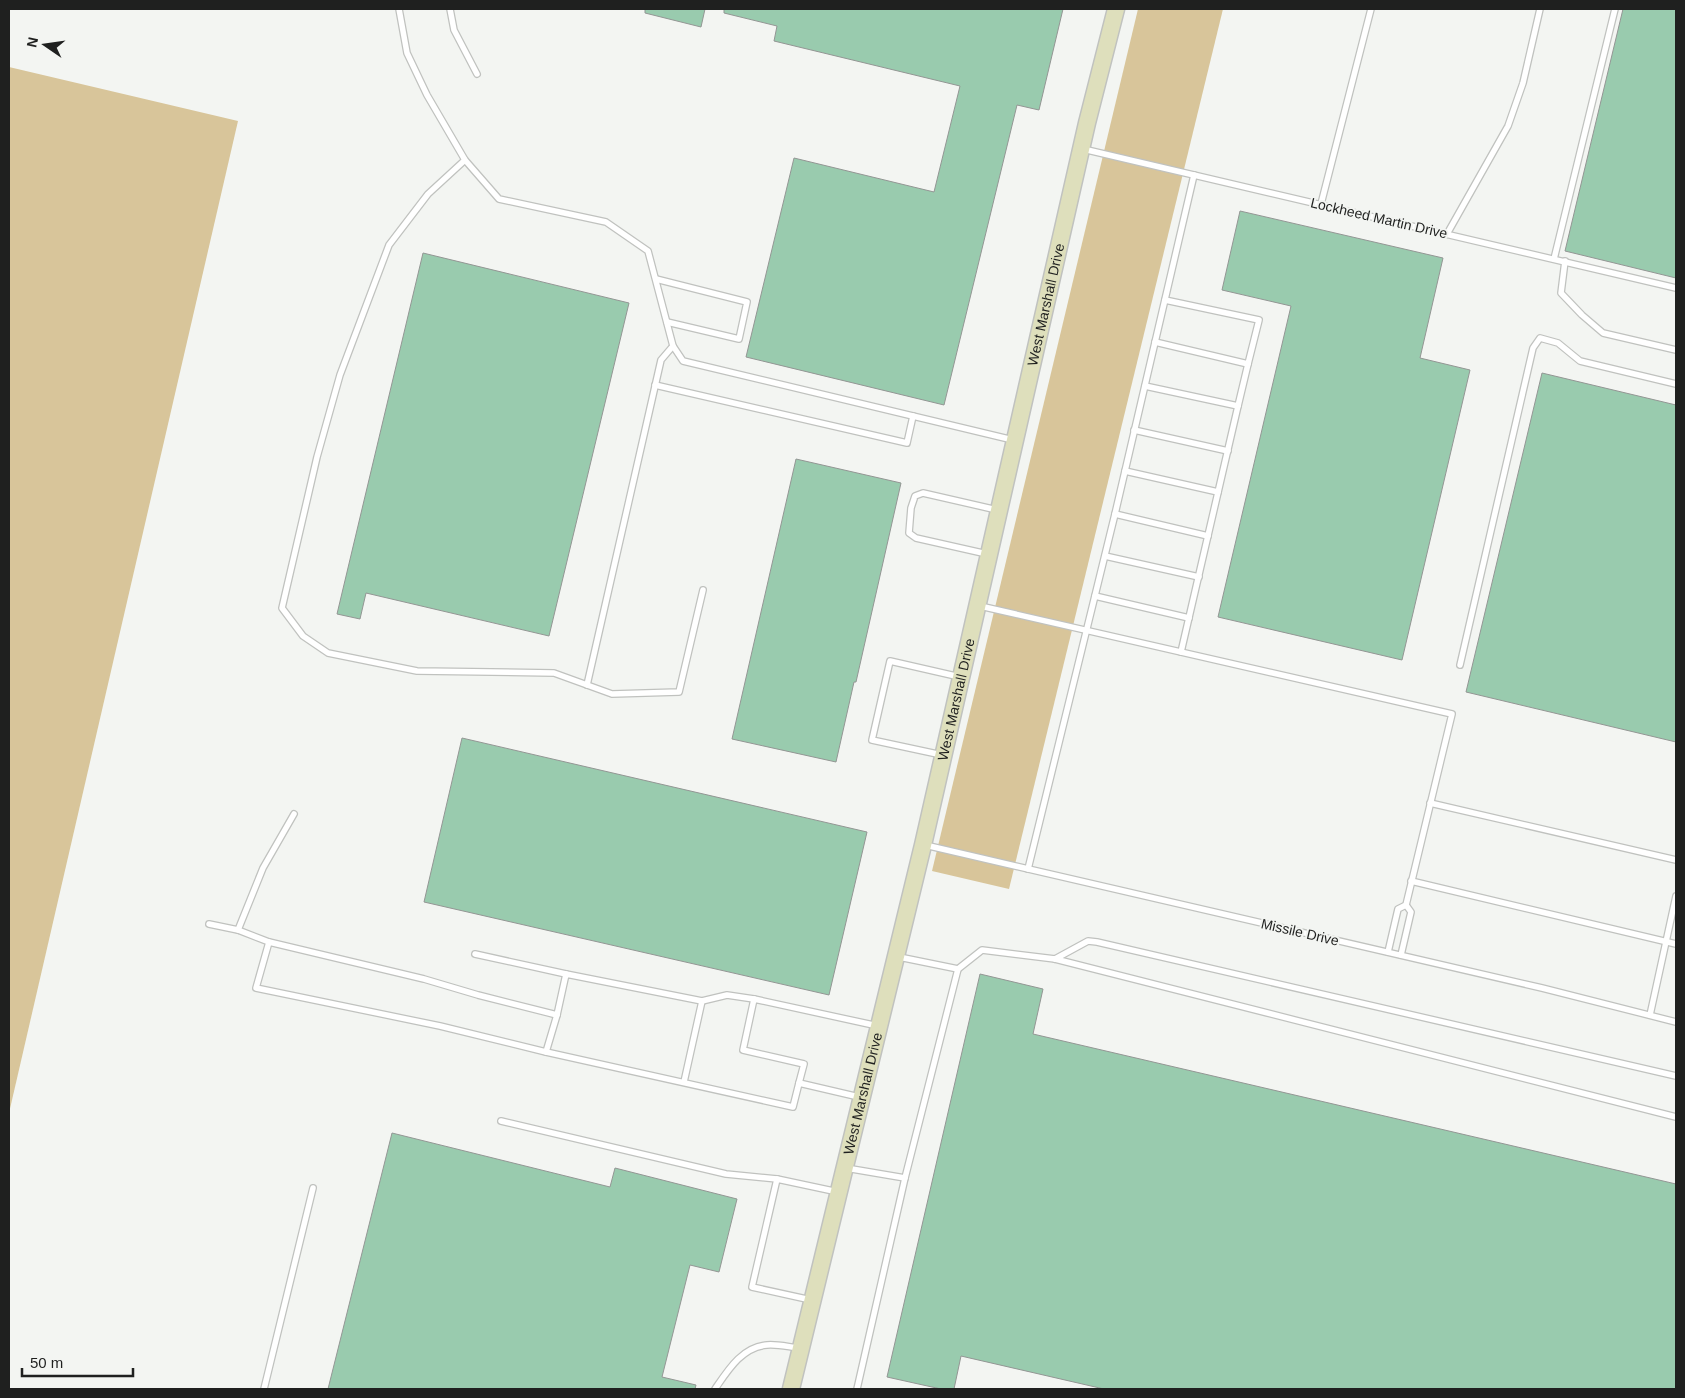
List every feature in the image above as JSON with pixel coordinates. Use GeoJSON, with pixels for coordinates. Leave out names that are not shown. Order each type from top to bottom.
{"type":"FeatureCollection","features":[{"type":"Feature","properties":{"kind":"main road","name":"West Marshall Drive"},"geometry":{"type":"LineString","coordinates":[[791,1389],[923,845],[1081,148],[1116,9]]}},
{"type":"Feature","properties":{"kind":"lane"},"geometry":{"type":"LineString","coordinates":[[399,9],[407,53],[427,95],[465,160],[499,199],[606,222],[648,251],[674,346],[683,361],[1015,440]]}},
{"type":"Feature","properties":{"kind":"lane"},"geometry":{"type":"LineString","coordinates":[[450,9],[454,30],[477,74]]}},
{"type":"Feature","properties":{"kind":"lane"},"geometry":{"type":"LineString","coordinates":[[1321,204],[1371,9]]}},
{"type":"Feature","properties":{"kind":"lane"},"geometry":{"type":"LineString","coordinates":[[1447,234],[1508,126],[1523,83],[1540,9]]}},
{"type":"Feature","properties":{"kind":"lane"},"geometry":{"type":"LineString","coordinates":[[1554,259],[1615,9]]}},
{"type":"Feature","properties":{"kind":"lane","name":"Lockheed Martin Drive"},"geometry":{"type":"LineString","coordinates":[[1081,148],[1676,288]]}},
{"type":"Feature","properties":{"kind":"lane"},"geometry":{"type":"LineString","coordinates":[[465,160],[428,194],[389,245],[340,375],[317,457],[282,608],[302,636],[328,653],[417,671],[554,673],[612,694],[679,692],[703,590]]}},
{"type":"Feature","properties":{"kind":"lane"},"geometry":{"type":"LineString","coordinates":[[1028,869],[1115,514],[1194,175]]}},
{"type":"Feature","properties":{"kind":"lane"},"geometry":{"type":"LineString","coordinates":[[1565,262],[1561,293],[1603,333],[1676,350]]}},
{"type":"Feature","properties":{"kind":"lane"},"geometry":{"type":"LineString","coordinates":[[656,280],[747,302],[738,339],[667,322]]}},
{"type":"Feature","properties":{"kind":"lane"},"geometry":{"type":"LineString","coordinates":[[1165,300],[1259,320],[1181,652]]}},
{"type":"Feature","properties":{"kind":"lane"},"geometry":{"type":"LineString","coordinates":[[1460,665],[1534,348],[1540,338],[1558,343],[1580,361],[1676,384]]}},
{"type":"Feature","properties":{"kind":"lane"},"geometry":{"type":"LineString","coordinates":[[1155,342],[1248,364]]}},
{"type":"Feature","properties":{"kind":"lane"},"geometry":{"type":"LineString","coordinates":[[587,685],[661,360],[674,346]]}},
{"type":"Feature","properties":{"kind":"lane"},"geometry":{"type":"LineString","coordinates":[[655,385],[907,443],[913,416]]}},
{"type":"Feature","properties":{"kind":"lane"},"geometry":{"type":"LineString","coordinates":[[1145,386],[1238,406]]}},
{"type":"Feature","properties":{"kind":"lane"},"geometry":{"type":"LineString","coordinates":[[1134,430],[1228,451]]}},
{"type":"Feature","properties":{"kind":"lane"},"geometry":{"type":"LineString","coordinates":[[1125,471],[1218,492]]}},
{"type":"Feature","properties":{"kind":"lane"},"geometry":{"type":"LineString","coordinates":[[989,555],[916,538],[909,533],[911,508],[915,496],[923,493],[999,511]]}},
{"type":"Feature","properties":{"kind":"lane"},"geometry":{"type":"LineString","coordinates":[[1115,514],[1208,536]]}},
{"type":"Feature","properties":{"kind":"lane"},"geometry":{"type":"LineString","coordinates":[[1104,556],[1199,577]]}},
{"type":"Feature","properties":{"kind":"lane"},"geometry":{"type":"LineString","coordinates":[[1095,596],[1189,618]]}},
{"type":"Feature","properties":{"kind":"lane"},"geometry":{"type":"LineString","coordinates":[[978,605],[1452,714],[1406,905],[1398,909],[1388,952]]}},
{"type":"Feature","properties":{"kind":"lane"},"geometry":{"type":"LineString","coordinates":[[942,756],[872,740],[890,661],[961,677]]}},
{"type":"Feature","properties":{"kind":"lane"},"geometry":{"type":"LineString","coordinates":[[1430,803],[1676,860]]}},
{"type":"Feature","properties":{"kind":"lane"},"geometry":{"type":"LineString","coordinates":[[238,930],[263,868],[294,814]]}},
{"type":"Feature","properties":{"kind":"lane","name":"Missile Drive"},"geometry":{"type":"LineString","coordinates":[[923,845],[1542,988],[1676,1022]]}},
{"type":"Feature","properties":{"kind":"lane"},"geometry":{"type":"LineString","coordinates":[[1412,881],[1676,944]]}},
{"type":"Feature","properties":{"kind":"lane"},"geometry":{"type":"LineString","coordinates":[[1650,1015],[1676,896]]}},
{"type":"Feature","properties":{"kind":"lane"},"geometry":{"type":"LineString","coordinates":[[1401,955],[1411,912],[1406,905]]}},
{"type":"Feature","properties":{"kind":"lane"},"geometry":{"type":"LineString","coordinates":[[209,924],[238,930],[270,942],[424,979],[557,1015]]}},
{"type":"Feature","properties":{"kind":"lane"},"geometry":{"type":"LineString","coordinates":[[1055,959],[1088,941],[1097,942],[1676,1076]]}},
{"type":"Feature","properties":{"kind":"lane"},"geometry":{"type":"LineString","coordinates":[[270,942],[256,988],[440,1026],[546,1052],[793,1107],[804,1064],[743,1050],[754,999]]}},
{"type":"Feature","properties":{"kind":"lane"},"geometry":{"type":"LineString","coordinates":[[857,1389],[905,1178],[958,969],[982,950],[1055,959],[1676,1117]]}},
{"type":"Feature","properties":{"kind":"lane"},"geometry":{"type":"LineString","coordinates":[[475,954],[702,1001],[727,995],[879,1026]]}},
{"type":"Feature","properties":{"kind":"lane"},"geometry":{"type":"LineString","coordinates":[[896,957],[958,969]]}},
{"type":"Feature","properties":{"kind":"lane"},"geometry":{"type":"LineString","coordinates":[[546,1052],[566,974]]}},
{"type":"Feature","properties":{"kind":"lane"},"geometry":{"type":"LineString","coordinates":[[684,1082],[702,1001]]}},
{"type":"Feature","properties":{"kind":"lane"},"geometry":{"type":"LineString","coordinates":[[799,1083],[861,1097]]}},
{"type":"Feature","properties":{"kind":"lane"},"geometry":{"type":"LineString","coordinates":[[500,1121],[726,1174],[776,1179],[838,1192]]}},
{"type":"Feature","properties":{"kind":"lane"},"geometry":{"type":"LineString","coordinates":[[844,1168],[905,1178]]}},
{"type":"Feature","properties":{"kind":"lane"},"geometry":{"type":"LineString","coordinates":[[776,1179],[752,1287],[813,1300]]}},
{"type":"Feature","properties":{"kind":"lane"},"geometry":{"type":"LineString","coordinates":[[264,1389],[312,1188]]}},
{"type":"Feature","properties":{"kind":"lane"},"geometry":{"type":"LineString","coordinates":[[715,1389],[730,1367],[746,1351],[767,1345],[801,1349]]}},
{"type":"Feature","properties":{"kind":"shaded area"},"geometry":{"type":"Polygon","coordinates":[[[1138,9],[1223,9],[1009,889],[932,871],[1138,9]]]}},
{"type":"Feature","properties":{"kind":"shaded area"},"geometry":{"type":"Polygon","coordinates":[[[9,67],[238,121],[9,1113],[9,67]]]}},
{"type":"Feature","properties":{"kind":"building"},"geometry":{"type":"Polygon","coordinates":[[[645,9],[705,9],[701,27],[645,13],[645,9]]]}},
{"type":"Feature","properties":{"kind":"building"},"geometry":{"type":"Polygon","coordinates":[[[724,9],[1063,9],[1039,110],[1017,105],[944,405],[746,357],[794,158],[934,192],[960,86],[774,41],[777,26],[724,13],[724,9]]]}},
{"type":"Feature","properties":{"kind":"building"},"geometry":{"type":"Polygon","coordinates":[[[1623,9],[1676,9],[1676,278],[1565,251],[1623,9]]]}},
{"type":"Feature","properties":{"kind":"building"},"geometry":{"type":"Polygon","coordinates":[[[1240,211],[1443,258],[1420,358],[1470,370],[1402,660],[1218,617],[1291,306],[1222,290],[1240,211]]]}},
{"type":"Feature","properties":{"kind":"building"},"geometry":{"type":"Polygon","coordinates":[[[423,253],[629,303],[549,636],[366,593],[360,619],[337,614],[423,253]]]}},
{"type":"Feature","properties":{"kind":"building"},"geometry":{"type":"Polygon","coordinates":[[[1542,373],[1676,405],[1676,742],[1466,692],[1542,373]]]}},
{"type":"Feature","properties":{"kind":"building"},"geometry":{"type":"Polygon","coordinates":[[[796,459],[901,483],[836,762],[732,739],[796,459]]]}},
{"type":"Feature","properties":{"kind":"building"},"geometry":{"type":"Polygon","coordinates":[[[462,738],[867,832],[829,995],[424,902],[462,738]]]}},
{"type":"Feature","properties":{"kind":"building"},"geometry":{"type":"Polygon","coordinates":[[[980,974],[1043,989],[1033,1034],[1676,1184],[1676,1389],[1104,1389],[961,1356],[954,1389],[941,1389],[887,1377],[980,974]]]}},
{"type":"Feature","properties":{"kind":"building"},"geometry":{"type":"Polygon","coordinates":[[[392,1133],[610,1187],[615,1168],[737,1199],[719,1272],[690,1265],[662,1377],[696,1385],[695,1389],[328,1389],[392,1133]]]}}]}
